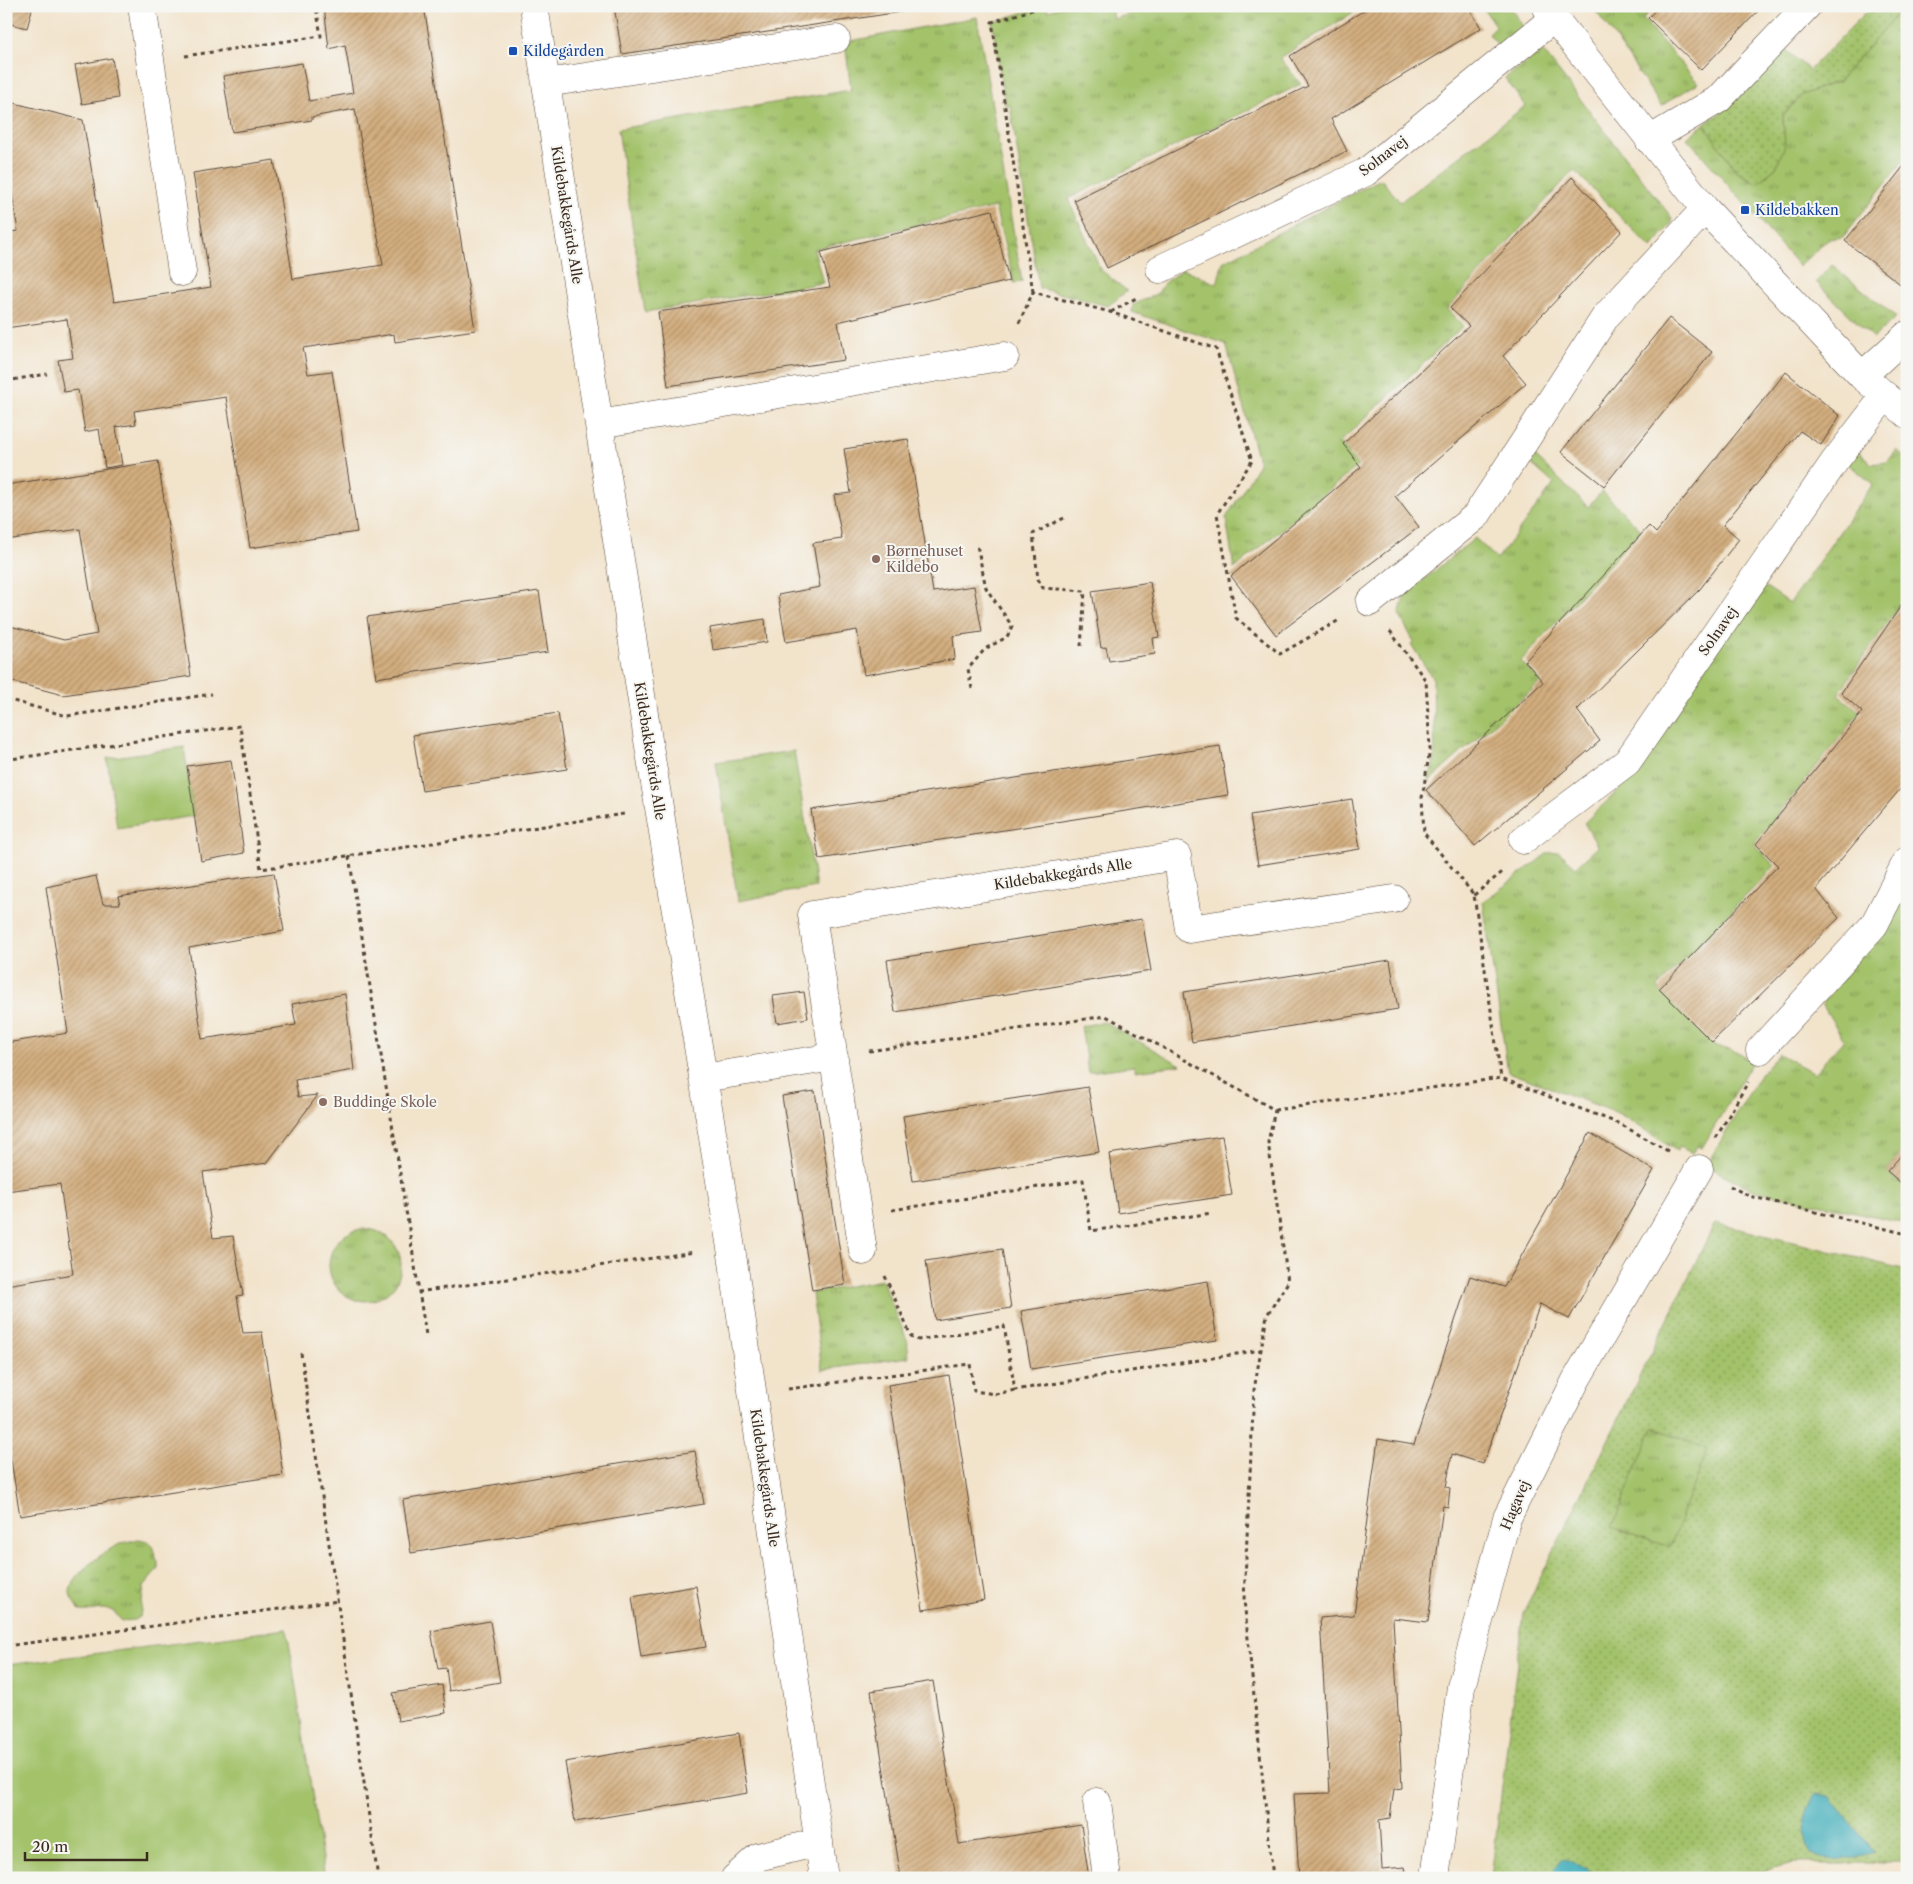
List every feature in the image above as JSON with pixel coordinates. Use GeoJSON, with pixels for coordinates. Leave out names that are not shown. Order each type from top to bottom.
{"type":"FeatureCollection","features":[{"type":"Feature","properties":{"kind":"street"},"geometry":{"type":"LineString","coordinates":[[142,6],[182,272]]}},
{"type":"Feature","properties":{"kind":"street","name":"Kildebakkegårds Alle"},"geometry":{"type":"LineString","coordinates":[[534,6],[659,808],[753,1394],[824,1878]]}},
{"type":"Feature","properties":{"kind":"street"},"geometry":{"type":"LineString","coordinates":[[1649,140],[1719,99],[1807,6]]}},
{"type":"Feature","properties":{"kind":"street","name":"Solnavej"},"geometry":{"type":"LineString","coordinates":[[1160,269],[1366,172],[1550,12],[1705,209],[1862,376],[1907,414]]}},
{"type":"Feature","properties":{"kind":"street"},"geometry":{"type":"LineString","coordinates":[[546,83],[836,39]]}},
{"type":"Feature","properties":{"kind":"street"},"geometry":{"type":"LineString","coordinates":[[1370,602],[1476,516],[1606,316],[1705,209]]}},
{"type":"Feature","properties":{"kind":"street"},"geometry":{"type":"LineString","coordinates":[[1862,376],[1907,336]]}},
{"type":"Feature","properties":{"kind":"street"},"geometry":{"type":"LineString","coordinates":[[599,424],[1005,356]]}},
{"type":"Feature","properties":{"kind":"street","name":"Solnavej"},"geometry":{"type":"LineString","coordinates":[[1523,840],[1627,762],[1835,460],[1885,396]]}},
{"type":"Feature","properties":{"kind":"street","name":"Kildebakkegårds Alle"},"geometry":{"type":"LineString","coordinates":[[863,1252],[812,916],[1177,856],[1189,929],[1394,899]]}},
{"type":"Feature","properties":{"kind":"street"},"geometry":{"type":"LineString","coordinates":[[1760,1050],[1874,925],[1907,861]]}},
{"type":"Feature","properties":{"kind":"street"},"geometry":{"type":"LineString","coordinates":[[703,1078],[834,1057]]}},
{"type":"Feature","properties":{"kind":"street","name":"Hagavej"},"geometry":{"type":"LineString","coordinates":[[1436,1878],[1460,1688],[1507,1518],[1576,1380],[1699,1169]]}},
{"type":"Feature","properties":{"kind":"street"},"geometry":{"type":"LineString","coordinates":[[1097,1802],[1107,1878]]}},
{"type":"Feature","properties":{"kind":"street"},"geometry":{"type":"LineString","coordinates":[[735,1878],[758,1857],[819,1842]]}},
{"type":"Feature","properties":{"kind":"path"},"geometry":{"type":"LineString","coordinates":[[150,61],[321,36],[316,6]]}},
{"type":"Feature","properties":{"kind":"path"},"geometry":{"type":"LineString","coordinates":[[1005,356],[1033,292],[992,22],[1045,6]]}},
{"type":"Feature","properties":{"kind":"path"},"geometry":{"type":"LineString","coordinates":[[1033,292],[1110,312],[1216,349],[1252,461],[1218,514],[1236,618],[1280,654],[1370,602],[1426,681],[1430,749],[1422,798],[1424,833],[1474,895],[1501,1078]]}},
{"type":"Feature","properties":{"kind":"path"},"geometry":{"type":"LineString","coordinates":[[6,381],[47,374]]}},
{"type":"Feature","properties":{"kind":"path"},"geometry":{"type":"LineString","coordinates":[[1064,518],[1033,534],[1038,579],[1043,588],[1085,591],[1081,646]]}},
{"type":"Feature","properties":{"kind":"path"},"geometry":{"type":"LineString","coordinates":[[972,689],[968,669],[985,650],[1007,637],[1012,626],[986,588],[977,545]]}},
{"type":"Feature","properties":{"kind":"path"},"geometry":{"type":"LineString","coordinates":[[6,699],[67,716],[212,694]]}},
{"type":"Feature","properties":{"kind":"path"},"geometry":{"type":"LineString","coordinates":[[6,758],[12,759],[240,726],[261,869],[659,808]]}},
{"type":"Feature","properties":{"kind":"path"},"geometry":{"type":"LineString","coordinates":[[349,856],[426,1335]]}},
{"type":"Feature","properties":{"kind":"path"},"geometry":{"type":"LineString","coordinates":[[834,1057],[1106,1016],[1276,1110],[1501,1078],[1620,1124],[1749,1196],[1907,1234]]}},
{"type":"Feature","properties":{"kind":"path"},"geometry":{"type":"LineString","coordinates":[[1699,1169],[1757,1065],[1760,1050]]}},
{"type":"Feature","properties":{"kind":"path"},"geometry":{"type":"LineString","coordinates":[[1273,1878],[1244,1600],[1254,1390],[1267,1315],[1288,1282],[1268,1142],[1276,1110]]}},
{"type":"Feature","properties":{"kind":"path"},"geometry":{"type":"LineString","coordinates":[[857,1216],[1083,1180],[1091,1231],[1212,1212]]}},
{"type":"Feature","properties":{"kind":"path"},"geometry":{"type":"LineString","coordinates":[[863,1252],[866,1270],[882,1267],[911,1336],[918,1340],[1004,1326],[1015,1390]]}},
{"type":"Feature","properties":{"kind":"path"},"geometry":{"type":"LineString","coordinates":[[418,1292],[669,1255]]}},
{"type":"Feature","properties":{"kind":"path"},"geometry":{"type":"LineString","coordinates":[[753,1394],[970,1364],[974,1391],[995,1394],[1261,1350]]}},
{"type":"Feature","properties":{"kind":"path"},"geometry":{"type":"LineString","coordinates":[[301,1353],[378,1878]]}},
{"type":"Feature","properties":{"kind":"path"},"geometry":{"type":"LineString","coordinates":[[6,1646],[338,1600]]}},
{"type":"Feature","properties":{"kind":"green space"},"geometry":{"type":"Polygon","coordinates":[[[1047,6],[1048,11],[1064,6],[1110,6],[1114,19],[1144,9],[1144,6],[1364,6],[1280,58],[1301,84],[1068,199],[1101,270],[1127,291],[1108,306],[1039,288],[1010,105],[1005,105],[992,22],[1047,6]]]}},
{"type":"Feature","properties":{"kind":"green space"},"geometry":{"type":"Polygon","coordinates":[[[1482,6],[1509,6],[1523,26],[1500,48],[1489,34],[1496,27],[1482,6]]]}},
{"type":"Feature","properties":{"kind":"green space"},"geometry":{"type":"Polygon","coordinates":[[[1592,6],[1655,6],[1643,19],[1698,83],[1661,106],[1592,6]]]}},
{"type":"Feature","properties":{"kind":"green space"},"geometry":{"type":"Polygon","coordinates":[[[1872,6],[1904,6],[1839,81],[1802,95],[1783,115],[1786,145],[1776,168],[1757,183],[1737,172],[1704,124],[1728,108],[1783,47],[1809,70],[1872,6]]]}},
{"type":"Feature","properties":{"kind":"green space"},"geometry":{"type":"Polygon","coordinates":[[[1904,6],[1907,6],[1907,156],[1843,237],[1828,239],[1799,266],[1687,138],[1704,124],[1737,172],[1757,183],[1776,168],[1785,145],[1783,116],[1802,95],[1839,81],[1904,6]]]}},
{"type":"Feature","properties":{"kind":"green space"},"geometry":{"type":"Polygon","coordinates":[[[977,17],[1022,282],[1014,283],[995,207],[814,249],[823,283],[645,312],[618,129],[851,90],[845,42],[977,17]]]}},
{"type":"Feature","properties":{"kind":"green space"},"geometry":{"type":"Polygon","coordinates":[[[1543,51],[1672,218],[1672,223],[1651,248],[1574,170],[1447,309],[1463,326],[1340,442],[1358,466],[1234,569],[1226,518],[1259,464],[1226,344],[1132,312],[1133,305],[1158,293],[1164,283],[1183,269],[1217,284],[1223,262],[1381,179],[1400,202],[1525,106],[1505,78],[1543,51]]]}},
{"type":"Feature","properties":{"kind":"green space"},"geometry":{"type":"Polygon","coordinates":[[[1832,265],[1896,317],[1873,338],[1816,282],[1832,265]]]}},
{"type":"Feature","properties":{"kind":"green space"},"geometry":{"type":"Polygon","coordinates":[[[1856,449],[1872,464],[1887,462],[1897,450],[1907,459],[1907,594],[1838,694],[1860,712],[1754,844],[1775,866],[1657,988],[1712,1045],[1740,1053],[1752,1062],[1702,1148],[1697,1146],[1692,1153],[1680,1147],[1677,1151],[1620,1114],[1508,1072],[1483,902],[1548,853],[1559,852],[1576,867],[1598,847],[1585,822],[1642,768],[1734,621],[1763,585],[1790,603],[1873,484],[1847,463],[1856,449]]]}},
{"type":"Feature","properties":{"kind":"green space"},"geometry":{"type":"Polygon","coordinates":[[[1534,455],[1588,507],[1602,491],[1641,530],[1521,661],[1541,682],[1428,782],[1435,757],[1433,679],[1411,644],[1414,642],[1399,614],[1405,595],[1475,538],[1497,559],[1554,484],[1529,462],[1534,455]]]}},
{"type":"Feature","properties":{"kind":"green space"},"geometry":{"type":"Polygon","coordinates":[[[184,747],[194,816],[117,828],[107,758],[184,747]]]}},
{"type":"Feature","properties":{"kind":"green space"},"geometry":{"type":"Polygon","coordinates":[[[794,751],[816,887],[738,901],[716,762],[794,751]]]}},
{"type":"Feature","properties":{"kind":"green space"},"geometry":{"type":"Polygon","coordinates":[[[1907,886],[1907,1147],[1886,1171],[1907,1189],[1907,1223],[1756,1191],[1706,1166],[1761,1073],[1779,1054],[1814,1073],[1844,1040],[1822,1004],[1881,930],[1907,886]]]}},
{"type":"Feature","properties":{"kind":"green space"},"geometry":{"type":"Polygon","coordinates":[[[1104,1022],[1181,1065],[1135,1071],[1134,1066],[1088,1072],[1081,1026],[1104,1022]]]}},
{"type":"Feature","properties":{"kind":"green space"},"geometry":{"type":"Polygon","coordinates":[[[1715,1223],[1907,1270],[1907,1863],[1794,1863],[1736,1878],[1491,1878],[1523,1613],[1715,1223]]]}},
{"type":"Feature","properties":{"kind":"green space"},"geometry":{"type":"Polygon","coordinates":[[[365,1229],[385,1235],[395,1245],[401,1265],[395,1285],[385,1295],[365,1301],[345,1295],[335,1285],[329,1265],[335,1245],[345,1235],[365,1229]]]}},
{"type":"Feature","properties":{"kind":"green space"},"geometry":{"type":"Polygon","coordinates":[[[882,1280],[907,1340],[909,1357],[822,1370],[812,1293],[882,1280]]]}},
{"type":"Feature","properties":{"kind":"green space"},"geometry":{"type":"Polygon","coordinates":[[[1653,1427],[1707,1449],[1670,1547],[1612,1528],[1653,1427]]]}},
{"type":"Feature","properties":{"kind":"green space"},"geometry":{"type":"Polygon","coordinates":[[[139,1539],[148,1541],[152,1546],[158,1563],[158,1569],[144,1586],[140,1617],[135,1620],[122,1621],[115,1613],[106,1609],[81,1611],[70,1594],[72,1584],[77,1577],[90,1563],[107,1551],[120,1544],[139,1539]]]}},
{"type":"Feature","properties":{"kind":"green space"},"geometry":{"type":"Polygon","coordinates":[[[287,1629],[325,1878],[6,1878],[6,1665],[287,1629]]]}},
{"type":"Feature","properties":{"kind":"water"},"geometry":{"type":"Polygon","coordinates":[[[1816,1794],[1829,1796],[1874,1852],[1843,1858],[1811,1855],[1805,1832],[1809,1809],[1816,1794]]]}},
{"type":"Feature","properties":{"kind":"water"},"geometry":{"type":"Polygon","coordinates":[[[1562,1859],[1573,1861],[1603,1878],[1556,1878],[1554,1869],[1562,1859]]]}},
{"type":"Feature","properties":{"kind":"building"},"geometry":{"type":"Polygon","coordinates":[[[6,6],[33,6],[27,28],[6,23],[6,6]]]}},
{"type":"Feature","properties":{"kind":"building"},"geometry":{"type":"Polygon","coordinates":[[[324,6],[424,6],[475,330],[395,342],[394,334],[303,348],[308,374],[332,371],[357,532],[250,548],[226,397],[134,411],[136,424],[116,427],[122,465],[105,468],[99,429],[85,432],[78,390],[64,392],[58,360],[73,358],[67,319],[6,328],[6,252],[12,251],[9,232],[18,231],[6,156],[6,101],[83,120],[114,302],[211,287],[193,173],[274,160],[293,279],[383,265],[355,109],[312,117],[312,120],[232,132],[223,76],[302,63],[309,101],[353,93],[345,45],[329,49],[324,6]]]}},
{"type":"Feature","properties":{"kind":"building"},"geometry":{"type":"Polygon","coordinates":[[[614,6],[906,6],[907,11],[622,54],[614,6]]]}},
{"type":"Feature","properties":{"kind":"building"},"geometry":{"type":"Polygon","coordinates":[[[1371,6],[1468,6],[1481,28],[1331,119],[1347,151],[1107,268],[1074,200],[1308,86],[1290,56],[1371,6]]]}},
{"type":"Feature","properties":{"kind":"building"},"geometry":{"type":"Polygon","coordinates":[[[1659,6],[1763,6],[1701,70],[1648,18],[1659,6]]]}},
{"type":"Feature","properties":{"kind":"building"},"geometry":{"type":"Polygon","coordinates":[[[112,58],[118,98],[82,104],[75,65],[112,58]]]}},
{"type":"Feature","properties":{"kind":"building"},"geometry":{"type":"Polygon","coordinates":[[[1907,162],[1907,284],[1904,287],[1845,241],[1907,162]]]}},
{"type":"Feature","properties":{"kind":"building"},"geometry":{"type":"Polygon","coordinates":[[[1572,177],[1622,231],[1503,356],[1526,383],[1395,496],[1419,527],[1276,635],[1231,576],[1361,467],[1343,444],[1469,326],[1450,308],[1572,177]]]}},
{"type":"Feature","properties":{"kind":"building"},"geometry":{"type":"Polygon","coordinates":[[[992,210],[1009,281],[838,322],[844,360],[668,386],[658,312],[830,287],[821,252],[992,210]]]}},
{"type":"Feature","properties":{"kind":"building"},"geometry":{"type":"Polygon","coordinates":[[[1669,318],[1712,352],[1604,486],[1561,452],[1669,318]]]}},
{"type":"Feature","properties":{"kind":"building"},"geometry":{"type":"Polygon","coordinates":[[[1786,372],[1840,416],[1821,445],[1800,431],[1723,525],[1739,539],[1700,589],[1577,710],[1600,741],[1475,846],[1426,790],[1543,682],[1525,661],[1649,526],[1656,533],[1786,372]]]}},
{"type":"Feature","properties":{"kind":"building"},"geometry":{"type":"Polygon","coordinates":[[[908,439],[933,592],[974,586],[982,632],[953,636],[955,659],[864,675],[857,630],[786,642],[778,595],[820,587],[813,543],[842,539],[834,495],[851,493],[844,449],[908,439]]]}},
{"type":"Feature","properties":{"kind":"building"},"geometry":{"type":"Polygon","coordinates":[[[158,461],[191,676],[63,695],[6,680],[6,625],[64,640],[97,634],[80,529],[6,540],[6,485],[158,461]]]}},
{"type":"Feature","properties":{"kind":"building"},"geometry":{"type":"Polygon","coordinates":[[[1150,582],[1159,637],[1153,638],[1155,654],[1109,661],[1106,647],[1101,648],[1092,591],[1150,582]]]}},
{"type":"Feature","properties":{"kind":"building"},"geometry":{"type":"Polygon","coordinates":[[[539,591],[548,652],[376,678],[367,617],[539,591]]]}},
{"type":"Feature","properties":{"kind":"building"},"geometry":{"type":"Polygon","coordinates":[[[1907,597],[1907,722],[1901,731],[1907,737],[1907,781],[1816,889],[1839,918],[1712,1042],[1659,989],[1778,866],[1756,844],[1862,712],[1841,693],[1907,597]]]}},
{"type":"Feature","properties":{"kind":"building"},"geometry":{"type":"Polygon","coordinates":[[[765,619],[767,642],[713,650],[710,628],[765,619]]]}},
{"type":"Feature","properties":{"kind":"building"},"geometry":{"type":"Polygon","coordinates":[[[558,713],[567,769],[422,791],[413,735],[558,713]]]}},
{"type":"Feature","properties":{"kind":"building"},"geometry":{"type":"Polygon","coordinates":[[[1220,746],[1228,795],[819,859],[811,810],[1220,746]]]}},
{"type":"Feature","properties":{"kind":"building"},"geometry":{"type":"Polygon","coordinates":[[[231,760],[244,853],[201,861],[187,766],[231,760]]]}},
{"type":"Feature","properties":{"kind":"building"},"geometry":{"type":"Polygon","coordinates":[[[1352,799],[1360,849],[1258,865],[1250,815],[1352,799]]]}},
{"type":"Feature","properties":{"kind":"building"},"geometry":{"type":"Polygon","coordinates":[[[274,873],[284,931],[189,948],[202,1039],[296,1025],[292,1004],[345,994],[354,1070],[295,1080],[298,1097],[318,1095],[267,1163],[203,1172],[213,1238],[233,1236],[243,1295],[237,1296],[243,1333],[262,1332],[283,1475],[20,1516],[6,1429],[6,1285],[73,1274],[60,1184],[6,1191],[6,1043],[68,1033],[46,887],[96,876],[103,904],[120,904],[118,896],[274,873]]]}},
{"type":"Feature","properties":{"kind":"building"},"geometry":{"type":"Polygon","coordinates":[[[1142,919],[1151,971],[895,1012],[887,960],[1142,919]]]}},
{"type":"Feature","properties":{"kind":"building"},"geometry":{"type":"Polygon","coordinates":[[[1390,960],[1398,1009],[1192,1042],[1184,992],[1390,960]]]}},
{"type":"Feature","properties":{"kind":"building"},"geometry":{"type":"Polygon","coordinates":[[[804,992],[808,1018],[777,1023],[773,996],[804,992]]]}},
{"type":"Feature","properties":{"kind":"building"},"geometry":{"type":"Polygon","coordinates":[[[1088,1087],[1099,1152],[913,1181],[903,1116],[1088,1087]]]}},
{"type":"Feature","properties":{"kind":"building"},"geometry":{"type":"Polygon","coordinates":[[[815,1091],[845,1285],[812,1290],[782,1096],[815,1091]]]}},
{"type":"Feature","properties":{"kind":"building"},"geometry":{"type":"Polygon","coordinates":[[[1590,1133],[1654,1170],[1569,1319],[1540,1304],[1483,1464],[1452,1454],[1446,1487],[1450,1488],[1448,1507],[1443,1506],[1428,1622],[1393,1618],[1402,1788],[1394,1789],[1390,1818],[1379,1820],[1382,1869],[1405,1867],[1407,1878],[1299,1878],[1294,1794],[1330,1793],[1320,1618],[1354,1615],[1378,1439],[1414,1445],[1470,1276],[1504,1287],[1590,1133]]]}},
{"type":"Feature","properties":{"kind":"building"},"geometry":{"type":"Polygon","coordinates":[[[1222,1136],[1232,1195],[1118,1213],[1109,1154],[1222,1136]]]}},
{"type":"Feature","properties":{"kind":"building"},"geometry":{"type":"Polygon","coordinates":[[[1907,1149],[1907,1188],[1887,1171],[1907,1149]]]}},
{"type":"Feature","properties":{"kind":"building"},"geometry":{"type":"Polygon","coordinates":[[[1002,1249],[1011,1308],[935,1320],[926,1261],[1002,1249]]]}},
{"type":"Feature","properties":{"kind":"building"},"geometry":{"type":"Polygon","coordinates":[[[1208,1281],[1217,1340],[1031,1369],[1021,1311],[1208,1281]]]}},
{"type":"Feature","properties":{"kind":"building"},"geometry":{"type":"Polygon","coordinates":[[[949,1375],[984,1600],[923,1610],[888,1385],[949,1375]]]}},
{"type":"Feature","properties":{"kind":"building"},"geometry":{"type":"Polygon","coordinates":[[[695,1451],[704,1504],[411,1553],[403,1500],[695,1451]]]}},
{"type":"Feature","properties":{"kind":"building"},"geometry":{"type":"Polygon","coordinates":[[[696,1586],[706,1647],[641,1657],[632,1597],[696,1586]]]}},
{"type":"Feature","properties":{"kind":"building"},"geometry":{"type":"Polygon","coordinates":[[[490,1621],[500,1682],[449,1691],[446,1668],[438,1669],[431,1631],[490,1621]]]}},
{"type":"Feature","properties":{"kind":"building"},"geometry":{"type":"Polygon","coordinates":[[[933,1681],[959,1844],[1081,1825],[1089,1878],[901,1878],[871,1691],[933,1681]]]}},
{"type":"Feature","properties":{"kind":"building"},"geometry":{"type":"Polygon","coordinates":[[[442,1685],[446,1713],[398,1721],[393,1693],[442,1685]]]}},
{"type":"Feature","properties":{"kind":"building"},"geometry":{"type":"Polygon","coordinates":[[[739,1733],[748,1793],[575,1822],[565,1762],[739,1733]]]}},
{"type":"Feature","properties":{"kind":"place","name":"Kildegården"},"geometry":{"type":"Point","coordinates":[513,51]}},
{"type":"Feature","properties":{"kind":"place","name":"Kildebakken"},"geometry":{"type":"Point","coordinates":[1745,210]}},
{"type":"Feature","properties":{"kind":"place","name":"Børnehuset Kildebo"},"geometry":{"type":"Point","coordinates":[876,559]}},
{"type":"Feature","properties":{"kind":"place","name":"Buddinge Skole"},"geometry":{"type":"Point","coordinates":[323,1102]}}]}
